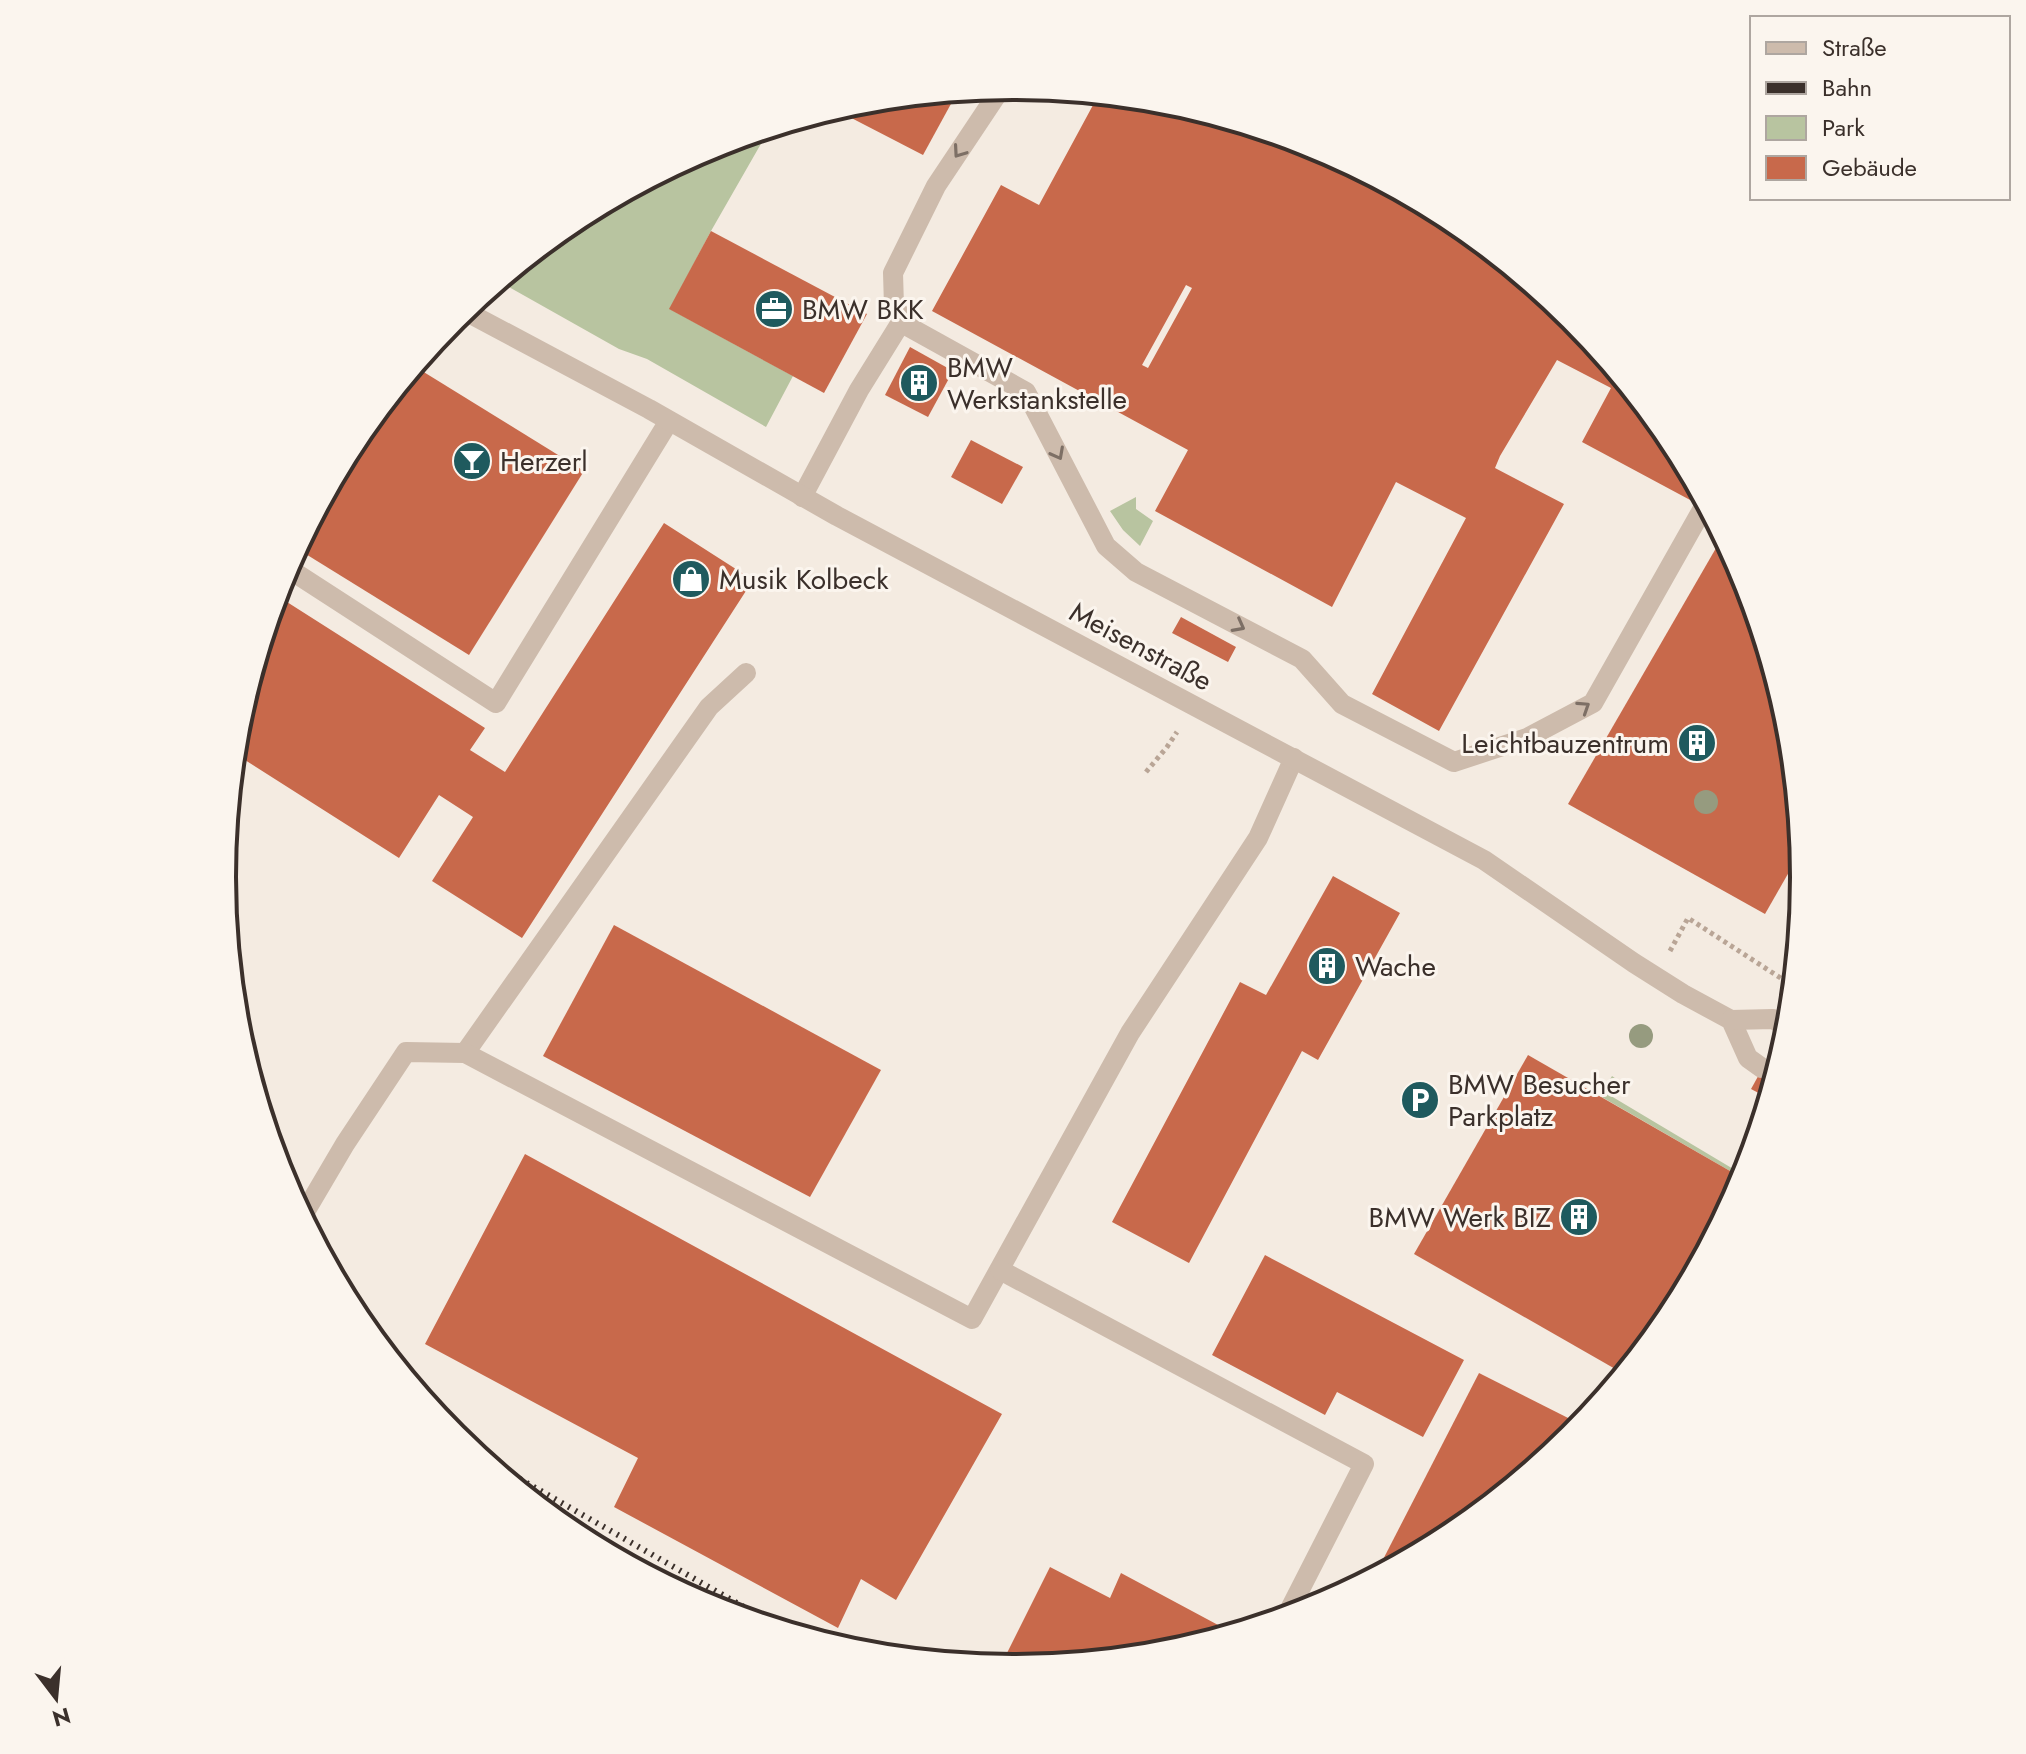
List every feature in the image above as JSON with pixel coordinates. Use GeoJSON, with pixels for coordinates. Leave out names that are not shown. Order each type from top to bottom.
{"type":"FeatureCollection","features":[{"type":"Feature","properties":{"kind":"street"},"geometry":{"type":"LineString","coordinates":[[993,101],[936,186],[893,273],[894,306],[909,327],[1026,392],[1106,546],[1136,572],[1302,659],[1342,704],[1454,762],[1527,738],[1593,703],[1700,514]]}},
{"type":"Feature","properties":{"kind":"street","name":"Meisenstraße"},"geometry":{"type":"LineString","coordinates":[[476,317],[802,497],[1484,860],[1655,976],[1731,1020]]}},
{"type":"Feature","properties":{"kind":"street"},"geometry":{"type":"LineString","coordinates":[[802,497],[859,390],[903,319]]}},
{"type":"Feature","properties":{"kind":"street"},"geometry":{"type":"LineString","coordinates":[[297,574],[496,703],[669,421]]}},
{"type":"Feature","properties":{"kind":"street"},"geometry":{"type":"LineString","coordinates":[[465,1053],[709,707],[746,673]]}},
{"type":"Feature","properties":{"kind":"street"},"geometry":{"type":"LineString","coordinates":[[309,1205],[406,1052],[465,1053],[972,1319],[1130,1033],[1258,838],[1294,758]]}},
{"type":"Feature","properties":{"kind":"street"},"geometry":{"type":"LineString","coordinates":[[1762,1068],[1748,1058],[1731,1020],[1776,1021]]}},
{"type":"Feature","properties":{"kind":"street"},"geometry":{"type":"LineString","coordinates":[[1000,1270],[1364,1464],[1294,1601]]}},
{"type":"Feature","properties":{"kind":"path"},"geometry":{"type":"LineString","coordinates":[[1146,772],[1167,747],[1193,705]]}},
{"type":"Feature","properties":{"kind":"path"},"geometry":{"type":"LineString","coordinates":[[1655,976],[1688,918],[1783,979]]}},
{"type":"Feature","properties":{"kind":"green space"},"geometry":{"type":"Polygon","coordinates":[[[762,141],[670,309],[793,376],[766,427],[647,359],[619,349],[508,287],[581,231],[625,204],[669,180],[762,141]]]}},
{"type":"Feature","properties":{"kind":"green space"},"geometry":{"type":"Polygon","coordinates":[[[1136,497],[1136,509],[1153,521],[1140,546],[1123,530],[1110,511],[1136,497]]]}},
{"type":"Feature","properties":{"kind":"green space"},"geometry":{"type":"Polygon","coordinates":[[[1612,1076],[1619,1081],[1611,1096],[1733,1169],[1732,1172],[1600,1096],[1612,1076]]]}},
{"type":"Feature","properties":{"kind":"building"},"geometry":{"type":"Polygon","coordinates":[[[951,103],[923,155],[850,117],[951,103]]]}},
{"type":"Feature","properties":{"kind":"building"},"geometry":{"type":"Polygon","coordinates":[[[1093,105],[1165,115],[1214,126],[1263,141],[1357,180],[1445,231],[1525,293],[1562,328],[1629,404],[1659,445],[1692,500],[1582,442],[1611,388],[1557,360],[1495,468],[1564,504],[1439,731],[1372,694],[1466,518],[1396,482],[1332,607],[1155,511],[1188,450],[932,311],[1001,185],[1039,205],[1093,105]],[[1186,285],[1142,365],[1148,368],[1192,288],[1186,285]]]}},
{"type":"Feature","properties":{"kind":"building"},"geometry":{"type":"Polygon","coordinates":[[[711,231],[867,314],[824,393],[669,309],[711,231]]]}},
{"type":"Feature","properties":{"kind":"building","name":"BMW Werkstankstelle"},"geometry":{"type":"Polygon","coordinates":[[[910,347],[953,371],[928,417],[885,395],[910,347]]]}},
{"type":"Feature","properties":{"kind":"building"},"geometry":{"type":"Polygon","coordinates":[[[423,372],[584,471],[469,655],[306,554],[340,488],[367,445],[423,372]]]}},
{"type":"Feature","properties":{"kind":"building"},"geometry":{"type":"Polygon","coordinates":[[[971,440],[1023,467],[1002,504],[951,477],[971,440]]]}},
{"type":"Feature","properties":{"kind":"building"},"geometry":{"type":"Polygon","coordinates":[[[664,523],[753,580],[522,938],[432,881],[473,817],[439,795],[399,858],[245,760],[262,676],[287,602],[485,728],[470,750],[505,772],[664,523]]]}},
{"type":"Feature","properties":{"kind":"building","name":"Leichtbauzentrum"},"geometry":{"type":"Polygon","coordinates":[[[1716,547],[1749,627],[1764,676],[1783,776],[1790,871],[1765,914],[1568,804],[1716,547]]]}},
{"type":"Feature","properties":{"kind":"building"},"geometry":{"type":"Polygon","coordinates":[[[1181,617],[1236,647],[1228,662],[1172,633],[1181,617]]]}},
{"type":"Feature","properties":{"kind":"building"},"geometry":{"type":"Polygon","coordinates":[[[1333,876],[1400,913],[1318,1060],[1302,1051],[1189,1263],[1112,1222],[1240,982],[1266,995],[1333,876]]]}},
{"type":"Feature","properties":{"kind":"building"},"geometry":{"type":"Polygon","coordinates":[[[614,925],[881,1070],[810,1197],[543,1056],[614,925]]]}},
{"type":"Feature","properties":{"kind":"building","name":"BMW Werk BIZ"},"geometry":{"type":"Polygon","coordinates":[[[1528,1055],[1732,1172],[1686,1266],[1659,1309],[1614,1368],[1414,1254],[1528,1055]]]}},
{"type":"Feature","properties":{"kind":"building"},"geometry":{"type":"Polygon","coordinates":[[[1769,1057],[1759,1093],[1751,1089],[1769,1057]]]}},
{"type":"Feature","properties":{"kind":"building"},"geometry":{"type":"Polygon","coordinates":[[[525,1154],[1002,1414],[896,1600],[861,1579],[838,1628],[614,1507],[638,1458],[425,1344],[525,1154]]]}},
{"type":"Feature","properties":{"kind":"building"},"geometry":{"type":"Polygon","coordinates":[[[1265,1255],[1464,1360],[1423,1437],[1337,1392],[1325,1415],[1212,1355],[1265,1255]]]}},
{"type":"Feature","properties":{"kind":"building"},"geometry":{"type":"Polygon","coordinates":[[[1479,1373],[1569,1418],[1486,1493],[1445,1523],[1383,1560],[1479,1373]]]}},
{"type":"Feature","properties":{"kind":"building"},"geometry":{"type":"Polygon","coordinates":[[[1050,1567],[1110,1598],[1121,1573],[1220,1626],[1114,1647],[1007,1654],[1050,1567]]]}},
{"type":"Feature","properties":{"kind":"railway"},"geometry":{"type":"LineString","coordinates":[[530,1485],[737,1603]]}},
{"type":"Feature","properties":{"kind":"place","name":"BMW BKK"},"geometry":{"type":"Point","coordinates":[774,309]}},
{"type":"Feature","properties":{"kind":"place","name":"BMW Werkstankstelle"},"geometry":{"type":"Point","coordinates":[919,383]}},
{"type":"Feature","properties":{"kind":"place","name":"Herzerl"},"geometry":{"type":"Point","coordinates":[472,461]}},
{"type":"Feature","properties":{"kind":"place","name":"Musik Kolbeck"},"geometry":{"type":"Point","coordinates":[691,579]}},
{"type":"Feature","properties":{"kind":"place","name":"Leichtbauzentrum"},"geometry":{"type":"Point","coordinates":[1697,743]}},
{"type":"Feature","properties":{"kind":"place","name":"Wache"},"geometry":{"type":"Point","coordinates":[1327,966]}},
{"type":"Feature","properties":{"kind":"place","name":"BMW Besucher Parkplatz"},"geometry":{"type":"Point","coordinates":[1420,1100]}},
{"type":"Feature","properties":{"kind":"place","name":"BMW Werk BIZ"},"geometry":{"type":"Point","coordinates":[1579,1217]}}]}
